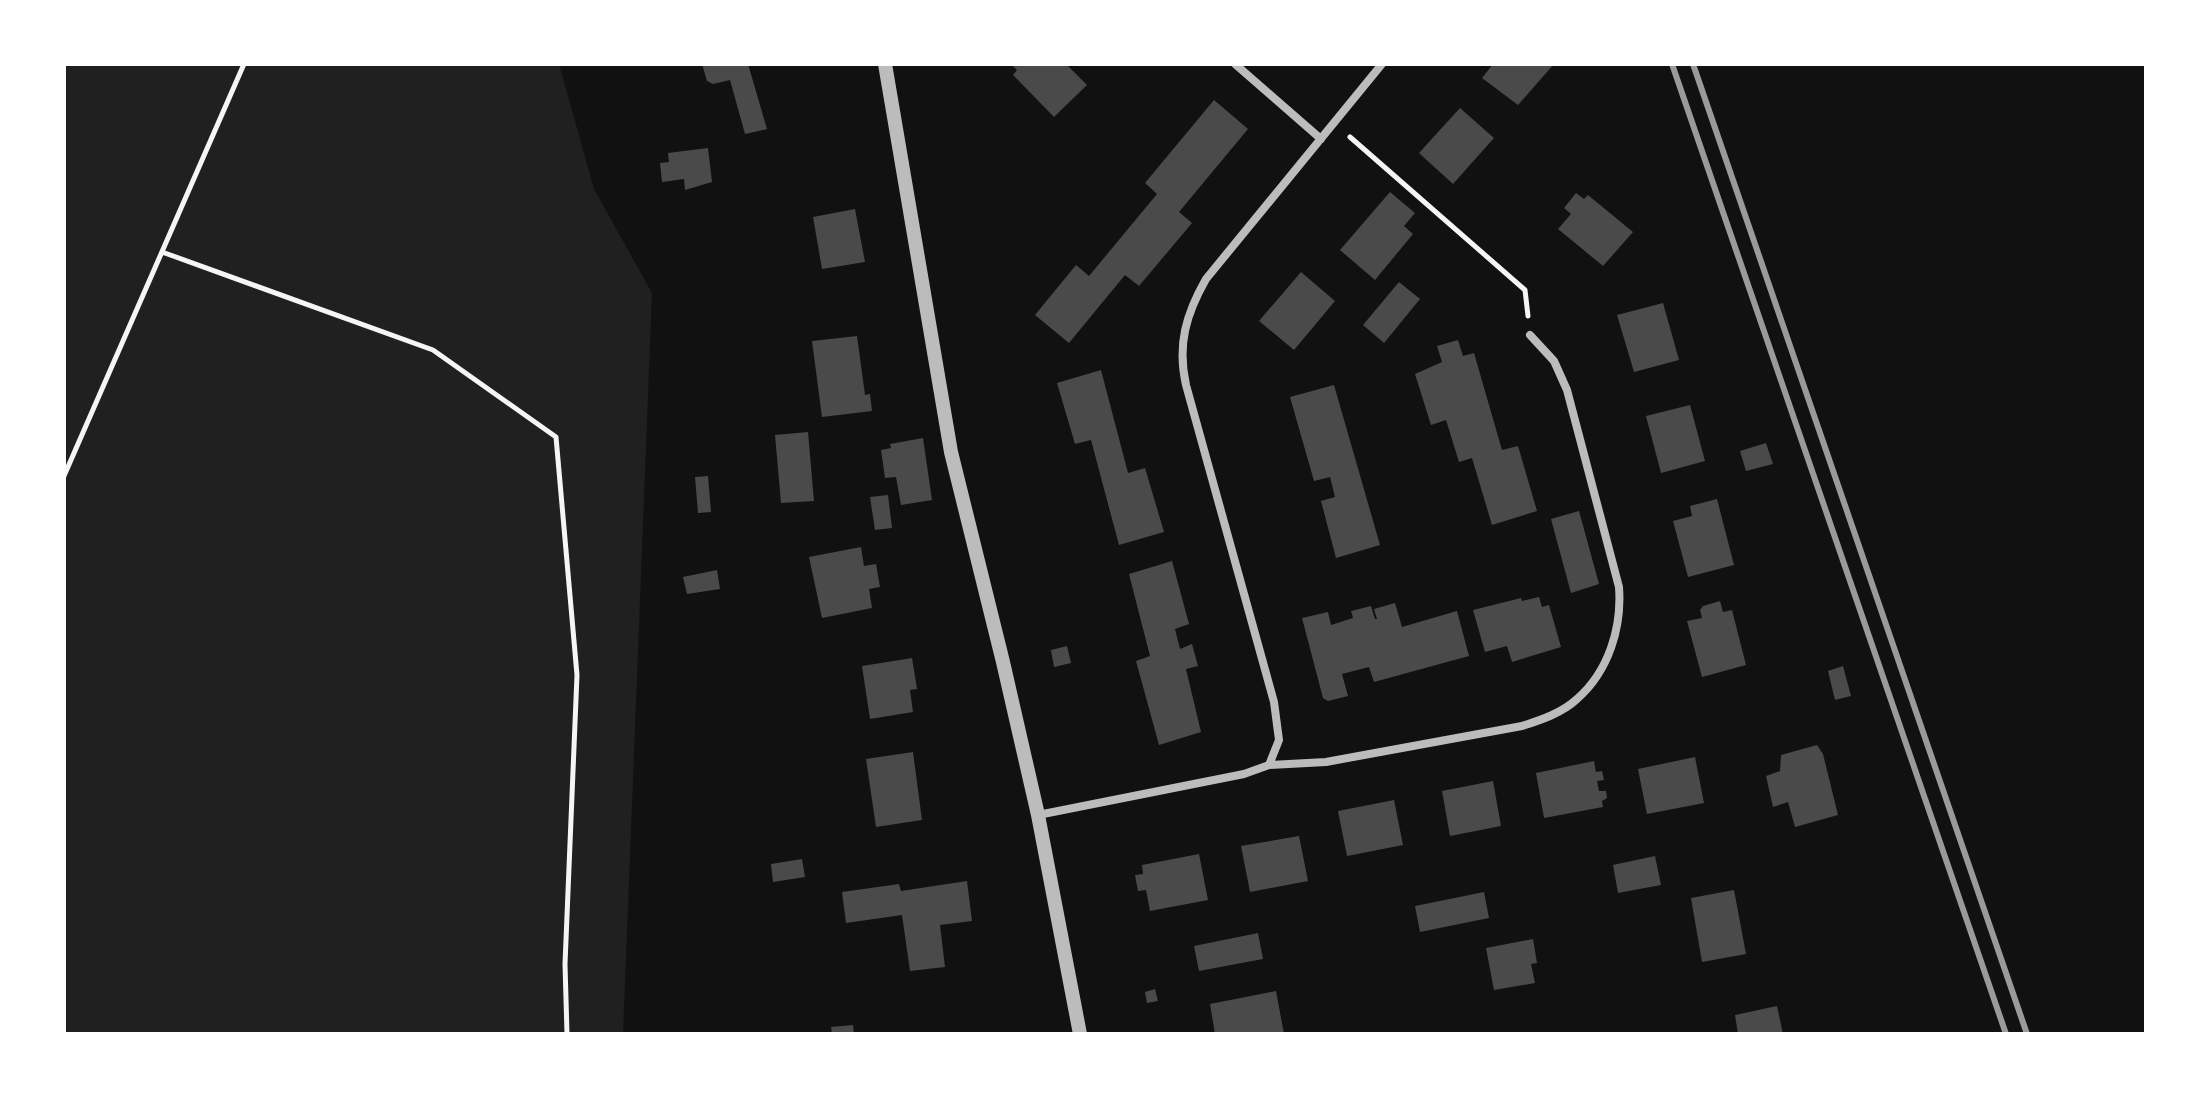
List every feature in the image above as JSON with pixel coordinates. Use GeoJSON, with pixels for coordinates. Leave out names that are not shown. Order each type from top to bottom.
{"type":"FeatureCollection","features":[{"type":"Feature","properties":{"kind":"street"},"geometry":{"type":"LineString","coordinates":[[885,64],[951,452],[1038,815],[1080,1034]]}},
{"type":"Feature","properties":{"kind":"street"},"geometry":{"type":"LineString","coordinates":[[1235,64],[1321,139]]}},
{"type":"Feature","properties":{"kind":"street"},"geometry":{"type":"LineString","coordinates":[[1269,765],[1279,740],[1274,702],[1186,385],[1181,350],[1188,314],[1206,279],[1382,64]]}},
{"type":"Feature","properties":{"kind":"street"},"geometry":{"type":"LineString","coordinates":[[1038,815],[1244,774],[1269,765],[1326,762],[1522,726],[1560,711],[1577,700],[1611,649],[1621,605],[1615,563],[1567,390],[1554,361],[1530,335]]}},
{"type":"Feature","properties":{"kind":"path"},"geometry":{"type":"LineString","coordinates":[[64,476],[244,64]]}},
{"type":"Feature","properties":{"kind":"path"},"geometry":{"type":"LineString","coordinates":[[1335,123],[1525,290],[1530,335]]}},
{"type":"Feature","properties":{"kind":"path"},"geometry":{"type":"LineString","coordinates":[[162,252],[433,350],[556,437],[577,675],[565,964],[567,1034]]}},
{"type":"Feature","properties":{"kind":"shaded area"},"geometry":{"type":"Polygon","coordinates":[[[64,64],[559,64],[594,189],[652,293],[623,1034],[64,1034],[64,64]]]}},
{"type":"Feature","properties":{"kind":"building"},"geometry":{"type":"Polygon","coordinates":[[[702,64],[748,64],[767,129],[745,134],[730,80],[713,84],[707,81],[702,64]]]}},
{"type":"Feature","properties":{"kind":"building"},"geometry":{"type":"Polygon","coordinates":[[[1011,64],[1066,64],[1087,85],[1054,117],[1013,75],[1017,70],[1011,64]]]}},
{"type":"Feature","properties":{"kind":"building"},"geometry":{"type":"Polygon","coordinates":[[[1493,64],[1554,64],[1518,105],[1482,78],[1493,64]]]}},
{"type":"Feature","properties":{"kind":"building"},"geometry":{"type":"Polygon","coordinates":[[[1214,100],[1248,129],[1179,212],[1192,223],[1139,286],[1125,275],[1069,343],[1035,315],[1076,265],[1089,276],[1157,194],[1145,183],[1214,100]]]}},
{"type":"Feature","properties":{"kind":"building"},"geometry":{"type":"Polygon","coordinates":[[[1460,108],[1494,138],[1453,184],[1419,153],[1460,108]]]}},
{"type":"Feature","properties":{"kind":"building"},"geometry":{"type":"Polygon","coordinates":[[[708,148],[712,182],[685,190],[684,179],[662,182],[660,163],[669,162],[668,153],[708,148]]]}},
{"type":"Feature","properties":{"kind":"building"},"geometry":{"type":"Polygon","coordinates":[[[1390,192],[1415,213],[1404,226],[1413,234],[1375,280],[1340,250],[1390,192]]]}},
{"type":"Feature","properties":{"kind":"building"},"geometry":{"type":"Polygon","coordinates":[[[1576,193],[1584,199],[1588,195],[1633,232],[1603,266],[1558,229],[1571,214],[1564,208],[1576,193]]]}},
{"type":"Feature","properties":{"kind":"building"},"geometry":{"type":"Polygon","coordinates":[[[855,209],[865,262],[822,269],[813,217],[855,209]]]}},
{"type":"Feature","properties":{"kind":"building"},"geometry":{"type":"Polygon","coordinates":[[[1301,272],[1335,301],[1294,350],[1259,321],[1301,272]]]}},
{"type":"Feature","properties":{"kind":"building"},"geometry":{"type":"Polygon","coordinates":[[[1399,282],[1420,299],[1384,343],[1363,325],[1399,282]]]}},
{"type":"Feature","properties":{"kind":"building"},"geometry":{"type":"Polygon","coordinates":[[[1663,303],[1679,360],[1634,372],[1617,315],[1663,303]]]}},
{"type":"Feature","properties":{"kind":"building"},"geometry":{"type":"Polygon","coordinates":[[[857,336],[865,395],[870,394],[872,411],[822,417],[812,341],[857,336]]]}},
{"type":"Feature","properties":{"kind":"building"},"geometry":{"type":"Polygon","coordinates":[[[1458,340],[1463,356],[1474,353],[1502,450],[1518,446],[1537,511],[1492,525],[1472,458],[1459,462],[1446,420],[1431,425],[1415,374],[1442,362],[1437,346],[1458,340]]]}},
{"type":"Feature","properties":{"kind":"building"},"geometry":{"type":"Polygon","coordinates":[[[1101,370],[1128,473],[1145,468],[1164,532],[1119,545],[1091,440],[1075,444],[1057,383],[1101,370]]]}},
{"type":"Feature","properties":{"kind":"building"},"geometry":{"type":"Polygon","coordinates":[[[1334,385],[1380,545],[1336,558],[1321,501],[1335,497],[1330,477],[1314,481],[1290,397],[1334,385]]]}},
{"type":"Feature","properties":{"kind":"building"},"geometry":{"type":"Polygon","coordinates":[[[1690,405],[1705,461],[1661,473],[1646,416],[1690,405]]]}},
{"type":"Feature","properties":{"kind":"building"},"geometry":{"type":"Polygon","coordinates":[[[808,432],[814,501],[781,503],[775,435],[808,432]]]}},
{"type":"Feature","properties":{"kind":"building"},"geometry":{"type":"Polygon","coordinates":[[[923,438],[932,500],[901,505],[896,477],[885,478],[881,450],[891,448],[890,444],[923,438]]]}},
{"type":"Feature","properties":{"kind":"building"},"geometry":{"type":"Polygon","coordinates":[[[1766,443],[1773,464],[1746,471],[1740,451],[1766,443]]]}},
{"type":"Feature","properties":{"kind":"building"},"geometry":{"type":"Polygon","coordinates":[[[708,476],[711,512],[698,513],[695,477],[708,476]]]}},
{"type":"Feature","properties":{"kind":"building"},"geometry":{"type":"Polygon","coordinates":[[[888,495],[892,528],[875,530],[870,497],[888,495]]]}},
{"type":"Feature","properties":{"kind":"building"},"geometry":{"type":"Polygon","coordinates":[[[1717,499],[1734,565],[1688,577],[1673,521],[1692,516],[1690,506],[1717,499]]]}},
{"type":"Feature","properties":{"kind":"building"},"geometry":{"type":"Polygon","coordinates":[[[1579,511],[1599,584],[1571,593],[1551,519],[1579,511]]]}},
{"type":"Feature","properties":{"kind":"building"},"geometry":{"type":"Polygon","coordinates":[[[861,547],[864,566],[876,564],[880,587],[869,589],[872,608],[822,618],[809,557],[861,547]]]}},
{"type":"Feature","properties":{"kind":"building"},"geometry":{"type":"Polygon","coordinates":[[[1172,561],[1189,624],[1175,629],[1180,649],[1192,644],[1198,666],[1186,669],[1201,732],[1159,745],[1136,661],[1150,656],[1129,574],[1172,561]]]}},
{"type":"Feature","properties":{"kind":"building"},"geometry":{"type":"Polygon","coordinates":[[[717,570],[720,589],[687,594],[683,577],[717,570]]]}},
{"type":"Feature","properties":{"kind":"building"},"geometry":{"type":"Polygon","coordinates":[[[1539,597],[1542,607],[1549,605],[1561,647],[1512,662],[1507,646],[1485,652],[1473,610],[1521,598],[1522,601],[1539,597]]]}},
{"type":"Feature","properties":{"kind":"building"},"geometry":{"type":"Polygon","coordinates":[[[1720,601],[1723,612],[1732,610],[1746,665],[1702,677],[1687,621],[1702,618],[1700,610],[1703,606],[1720,601]]]}},
{"type":"Feature","properties":{"kind":"building"},"geometry":{"type":"Polygon","coordinates":[[[1395,603],[1402,627],[1457,611],[1469,656],[1374,682],[1369,667],[1342,674],[1348,696],[1328,701],[1323,698],[1302,618],[1328,612],[1331,625],[1353,618],[1351,611],[1371,606],[1377,619],[1374,609],[1395,603]]]}},
{"type":"Feature","properties":{"kind":"building"},"geometry":{"type":"Polygon","coordinates":[[[1067,646],[1071,663],[1054,667],[1051,650],[1067,646]]]}},
{"type":"Feature","properties":{"kind":"building"},"geometry":{"type":"Polygon","coordinates":[[[912,658],[917,689],[910,690],[913,712],[870,719],[862,666],[912,658]]]}},
{"type":"Feature","properties":{"kind":"building"},"geometry":{"type":"Polygon","coordinates":[[[1843,666],[1851,696],[1835,700],[1828,671],[1843,666]]]}},
{"type":"Feature","properties":{"kind":"building"},"geometry":{"type":"Polygon","coordinates":[[[1817,745],[1823,754],[1838,815],[1795,827],[1788,802],[1773,807],[1766,776],[1780,771],[1781,755],[1817,745]]]}},
{"type":"Feature","properties":{"kind":"building"},"geometry":{"type":"Polygon","coordinates":[[[913,752],[922,820],[876,827],[866,759],[913,752]]]}},
{"type":"Feature","properties":{"kind":"building"},"geometry":{"type":"Polygon","coordinates":[[[1695,757],[1704,803],[1647,814],[1638,769],[1695,757]]]}},
{"type":"Feature","properties":{"kind":"building"},"geometry":{"type":"Polygon","coordinates":[[[1594,761],[1596,772],[1602,771],[1604,780],[1597,781],[1599,791],[1606,791],[1603,807],[1544,818],[1536,773],[1594,761]]]}},
{"type":"Feature","properties":{"kind":"building"},"geometry":{"type":"Polygon","coordinates":[[[1493,781],[1501,826],[1450,836],[1442,791],[1493,781]]]}},
{"type":"Feature","properties":{"kind":"building"},"geometry":{"type":"Polygon","coordinates":[[[1394,800],[1403,845],[1347,856],[1338,811],[1394,800]]]}},
{"type":"Feature","properties":{"kind":"building"},"geometry":{"type":"Polygon","coordinates":[[[1299,836],[1308,881],[1250,892],[1241,846],[1299,836]]]}},
{"type":"Feature","properties":{"kind":"building"},"geometry":{"type":"Polygon","coordinates":[[[1199,854],[1208,900],[1150,911],[1146,890],[1138,891],[1135,875],[1143,874],[1142,865],[1199,854]]]}},
{"type":"Feature","properties":{"kind":"building"},"geometry":{"type":"Polygon","coordinates":[[[1655,856],[1661,885],[1618,893],[1613,865],[1655,856]]]}},
{"type":"Feature","properties":{"kind":"building"},"geometry":{"type":"Polygon","coordinates":[[[802,859],[805,877],[773,882],[771,864],[802,859]]]}},
{"type":"Feature","properties":{"kind":"building"},"geometry":{"type":"Polygon","coordinates":[[[967,881],[972,921],[940,925],[945,967],[910,971],[902,915],[846,923],[842,892],[899,884],[901,891],[967,881]]]}},
{"type":"Feature","properties":{"kind":"building"},"geometry":{"type":"Polygon","coordinates":[[[1734,890],[1746,954],[1702,962],[1691,898],[1734,890]]]}},
{"type":"Feature","properties":{"kind":"building"},"geometry":{"type":"Polygon","coordinates":[[[1484,892],[1489,918],[1420,932],[1415,906],[1484,892]]]}},
{"type":"Feature","properties":{"kind":"building"},"geometry":{"type":"Polygon","coordinates":[[[1258,933],[1263,959],[1199,971],[1194,946],[1258,933]]]}},
{"type":"Feature","properties":{"kind":"building"},"geometry":{"type":"Polygon","coordinates":[[[1533,939],[1537,963],[1531,964],[1535,983],[1494,990],[1486,948],[1533,939]]]}},
{"type":"Feature","properties":{"kind":"building"},"geometry":{"type":"Polygon","coordinates":[[[1155,989],[1158,1001],[1147,1003],[1145,992],[1155,989]]]}},
{"type":"Feature","properties":{"kind":"building"},"geometry":{"type":"Polygon","coordinates":[[[1276,991],[1284,1034],[1215,1034],[1210,1004],[1276,991]]]}},
{"type":"Feature","properties":{"kind":"building"},"geometry":{"type":"Polygon","coordinates":[[[1777,1006],[1783,1034],[1738,1034],[1735,1015],[1777,1006]]]}},
{"type":"Feature","properties":{"kind":"building"},"geometry":{"type":"Polygon","coordinates":[[[853,1025],[854,1034],[832,1034],[831,1027],[853,1025]]]}},
{"type":"Feature","properties":{"kind":"railway"},"geometry":{"type":"LineString","coordinates":[[1672,64],[2006,1034]]}},
{"type":"Feature","properties":{"kind":"railway"},"geometry":{"type":"LineString","coordinates":[[1693,64],[2027,1034]]}}]}
